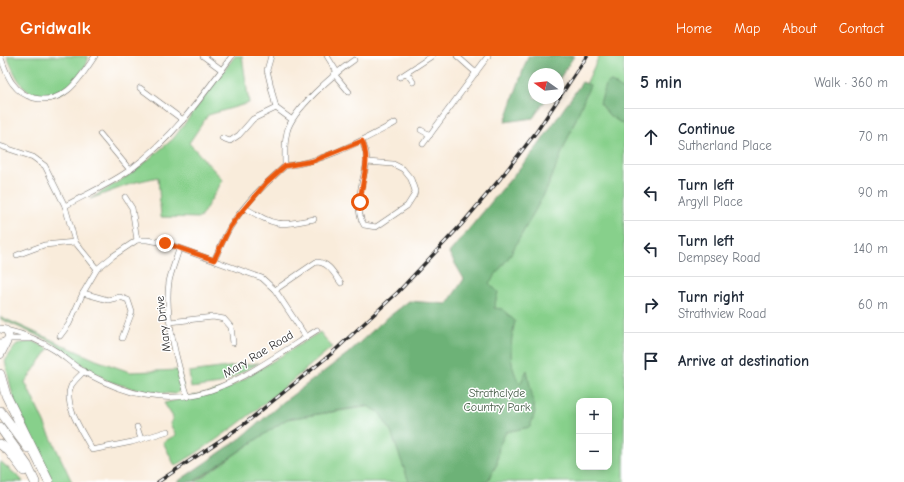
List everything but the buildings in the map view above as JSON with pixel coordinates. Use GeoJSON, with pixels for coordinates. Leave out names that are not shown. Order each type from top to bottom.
{"type":"FeatureCollection","features":[{"type":"Feature","properties":{"kind":"highway"},"geometry":{"type":"LineString","coordinates":[[0,354],[5,341]]}},
{"type":"Feature","properties":{"kind":"highway"},"geometry":{"type":"LineString","coordinates":[[0,374],[6,395],[48,482]]}},
{"type":"Feature","properties":{"kind":"highway"},"geometry":{"type":"LineString","coordinates":[[0,411],[29,450],[48,482]]}},
{"type":"Feature","properties":{"kind":"highway"},"geometry":{"type":"LineString","coordinates":[[0,426],[27,465],[35,482]]}},
{"type":"Feature","properties":{"kind":"highway"},"geometry":{"type":"LineString","coordinates":[[0,444],[10,451],[32,482]]}},
{"type":"Feature","properties":{"kind":"main road"},"geometry":{"type":"LineString","coordinates":[[3,329],[9,334],[5,341]]}},
{"type":"Feature","properties":{"kind":"street"},"geometry":{"type":"LineString","coordinates":[[0,56],[14,86],[30,97],[42,99],[56,97],[68,92],[82,76],[95,56]]}},
{"type":"Feature","properties":{"kind":"street"},"geometry":{"type":"LineString","coordinates":[[203,56],[222,70]]}},
{"type":"Feature","properties":{"kind":"street"},"geometry":{"type":"LineString","coordinates":[[65,206],[130,170],[150,154],[183,120],[232,56]]}},
{"type":"Feature","properties":{"kind":"street"},"geometry":{"type":"LineString","coordinates":[[271,56],[267,70],[276,108],[291,119]]}},
{"type":"Feature","properties":{"kind":"street"},"geometry":{"type":"LineString","coordinates":[[326,56],[349,92]]}},
{"type":"Feature","properties":{"kind":"street"},"geometry":{"type":"LineString","coordinates":[[400,77],[432,56]]}},
{"type":"Feature","properties":{"kind":"street"},"geometry":{"type":"LineString","coordinates":[[456,56],[476,73]]}},
{"type":"Feature","properties":{"kind":"street"},"geometry":{"type":"LineString","coordinates":[[424,144],[488,56]]}},
{"type":"Feature","properties":{"kind":"street"},"geometry":{"type":"LineString","coordinates":[[285,166],[287,132],[291,119],[336,73],[354,60]]}},
{"type":"Feature","properties":{"kind":"street"},"geometry":{"type":"LineString","coordinates":[[407,73],[413,82]]}},
{"type":"Feature","properties":{"kind":"street"},"geometry":{"type":"LineString","coordinates":[[140,88],[183,120]]}},
{"type":"Feature","properties":{"kind":"street"},"geometry":{"type":"LineString","coordinates":[[222,138],[230,141],[239,135],[252,119],[276,108]]}},
{"type":"Feature","properties":{"kind":"street"},"geometry":{"type":"LineString","coordinates":[[214,260],[230,227],[266,183],[285,166],[313,161],[362,141],[395,123]]}},
{"type":"Feature","properties":{"kind":"street"},"geometry":{"type":"LineString","coordinates":[[421,130],[430,135]]}},
{"type":"Feature","properties":{"kind":"street"},"geometry":{"type":"LineString","coordinates":[[100,134],[130,170]]}},
{"type":"Feature","properties":{"kind":"street"},"geometry":{"type":"LineString","coordinates":[[362,141],[366,152],[367,162],[362,184],[360,216],[364,224],[376,227],[407,206],[415,191],[411,179],[402,169],[386,163],[367,162]]}},
{"type":"Feature","properties":{"kind":"street"},"geometry":{"type":"LineString","coordinates":[[0,146],[39,160],[44,166],[65,206],[75,242],[97,269]]}},
{"type":"Feature","properties":{"kind":"street"},"geometry":{"type":"LineString","coordinates":[[125,197],[132,208],[137,240]]}},
{"type":"Feature","properties":{"kind":"street"},"geometry":{"type":"LineString","coordinates":[[246,208],[270,222],[281,225],[314,219]]}},
{"type":"Feature","properties":{"kind":"street"},"geometry":{"type":"LineString","coordinates":[[60,336],[69,324],[83,293],[97,269],[137,240],[156,240],[262,278],[275,290],[306,337]]}},
{"type":"Feature","properties":{"kind":"street"},"geometry":{"type":"LineString","coordinates":[[17,255],[44,245],[75,242]]}},
{"type":"Feature","properties":{"kind":"street","name":"Mary Drive"},"geometry":{"type":"LineString","coordinates":[[179,249],[169,281],[168,297],[170,322],[179,370],[188,397]]}},
{"type":"Feature","properties":{"kind":"street"},"geometry":{"type":"LineString","coordinates":[[275,290],[316,262],[329,267],[341,284]]}},
{"type":"Feature","properties":{"kind":"street"},"geometry":{"type":"LineString","coordinates":[[83,293],[108,300],[120,297],[128,300],[132,312],[122,338]]}},
{"type":"Feature","properties":{"kind":"street"},"geometry":{"type":"LineString","coordinates":[[170,322],[213,317],[224,319],[231,328],[234,343]]}},
{"type":"Feature","properties":{"kind":"street","name":"Mary Rae Road"},"geometry":{"type":"LineString","coordinates":[[3,329],[22,334],[40,342],[55,350],[84,371],[108,384],[135,394],[174,398],[188,397],[228,385],[317,330]]}},
{"type":"Feature","properties":{"kind":"street","name":"Mary Rae Road"},"geometry":{"type":"LineString","coordinates":[[5,341],[32,339]]}},
{"type":"Feature","properties":{"kind":"street"},"geometry":{"type":"LineString","coordinates":[[84,371],[72,385],[69,401],[74,415],[92,450],[141,439],[168,430]]}},
{"type":"Feature","properties":{"kind":"street"},"geometry":{"type":"LineString","coordinates":[[137,427],[141,439]]}},
{"type":"Feature","properties":{"kind":"green space"},"geometry":{"type":"Polygon","coordinates":[[[7,56],[87,56],[87,64],[67,89],[57,94],[46,96],[35,94],[26,89],[17,78],[7,56]]]}},
{"type":"Feature","properties":{"kind":"green space"},"geometry":{"type":"Polygon","coordinates":[[[235,56],[242,56],[249,103],[208,115],[189,143],[223,180],[200,218],[161,217],[158,177],[136,182],[90,199],[132,173],[173,139],[235,56]]]}},
{"type":"Feature","properties":{"kind":"green space"},"geometry":{"type":"Polygon","coordinates":[[[528,56],[574,56],[564,72],[564,68],[528,68],[528,104],[543,104],[533,118],[505,122],[528,56]]]}},
{"type":"Feature","properties":{"kind":"green space","name":"Strathclyde Country Park"},"geometry":{"type":"Polygon","coordinates":[[[599,56],[624,56],[624,482],[195,482],[286,419],[372,406],[505,260],[599,56]]]}},
{"type":"Feature","properties":{"kind":"green space"},"geometry":{"type":"Polygon","coordinates":[[[610,81],[624,90],[624,125],[609,115],[600,103],[606,85],[610,81]]]}},
{"type":"Feature","properties":{"kind":"green space"},"geometry":{"type":"Polygon","coordinates":[[[582,82],[590,85],[546,191],[509,257],[489,283],[498,292],[494,308],[502,309],[515,321],[511,346],[513,369],[520,384],[527,370],[535,412],[530,427],[506,432],[499,446],[497,464],[487,482],[409,482],[391,432],[379,412],[367,406],[287,419],[193,482],[177,482],[241,438],[282,403],[347,354],[382,322],[409,301],[447,304],[464,279],[449,253],[538,146],[582,82]]]}},
{"type":"Feature","properties":{"kind":"green space"},"geometry":{"type":"Polygon","coordinates":[[[1,317],[96,360],[130,372],[179,370],[183,387],[176,394],[141,391],[108,381],[84,366],[52,342],[1,319],[1,317]]]}},
{"type":"Feature","properties":{"kind":"green space"},"geometry":{"type":"Polygon","coordinates":[[[320,332],[332,347],[275,395],[236,425],[216,440],[175,466],[163,442],[176,435],[170,424],[173,417],[164,403],[231,387],[320,332]]]}},
{"type":"Feature","properties":{"kind":"green space"},"geometry":{"type":"Polygon","coordinates":[[[33,341],[49,349],[25,382],[72,482],[52,482],[14,401],[5,361],[17,344],[33,341]]]}},
{"type":"Feature","properties":{"kind":"green space"},"geometry":{"type":"Polygon","coordinates":[[[259,363],[220,384],[191,388],[189,372],[259,363]]]}},
{"type":"Feature","properties":{"kind":"green space"},"geometry":{"type":"Polygon","coordinates":[[[0,461],[21,479],[23,482],[0,482],[0,461]]]}},
{"type":"Feature","properties":{"kind":"railway"},"geometry":{"type":"LineString","coordinates":[[158,482],[243,425],[331,354],[398,292],[461,225],[500,179],[537,131],[587,56]]}},
{"type":"Feature","properties":{"kind":"route"},"geometry":{"type":"LineString","coordinates":[[165,243],[214,260],[230,227],[238,216],[266,183],[285,166],[299,165],[313,161],[362,141],[366,152],[367,162],[360,202]]}}]}
